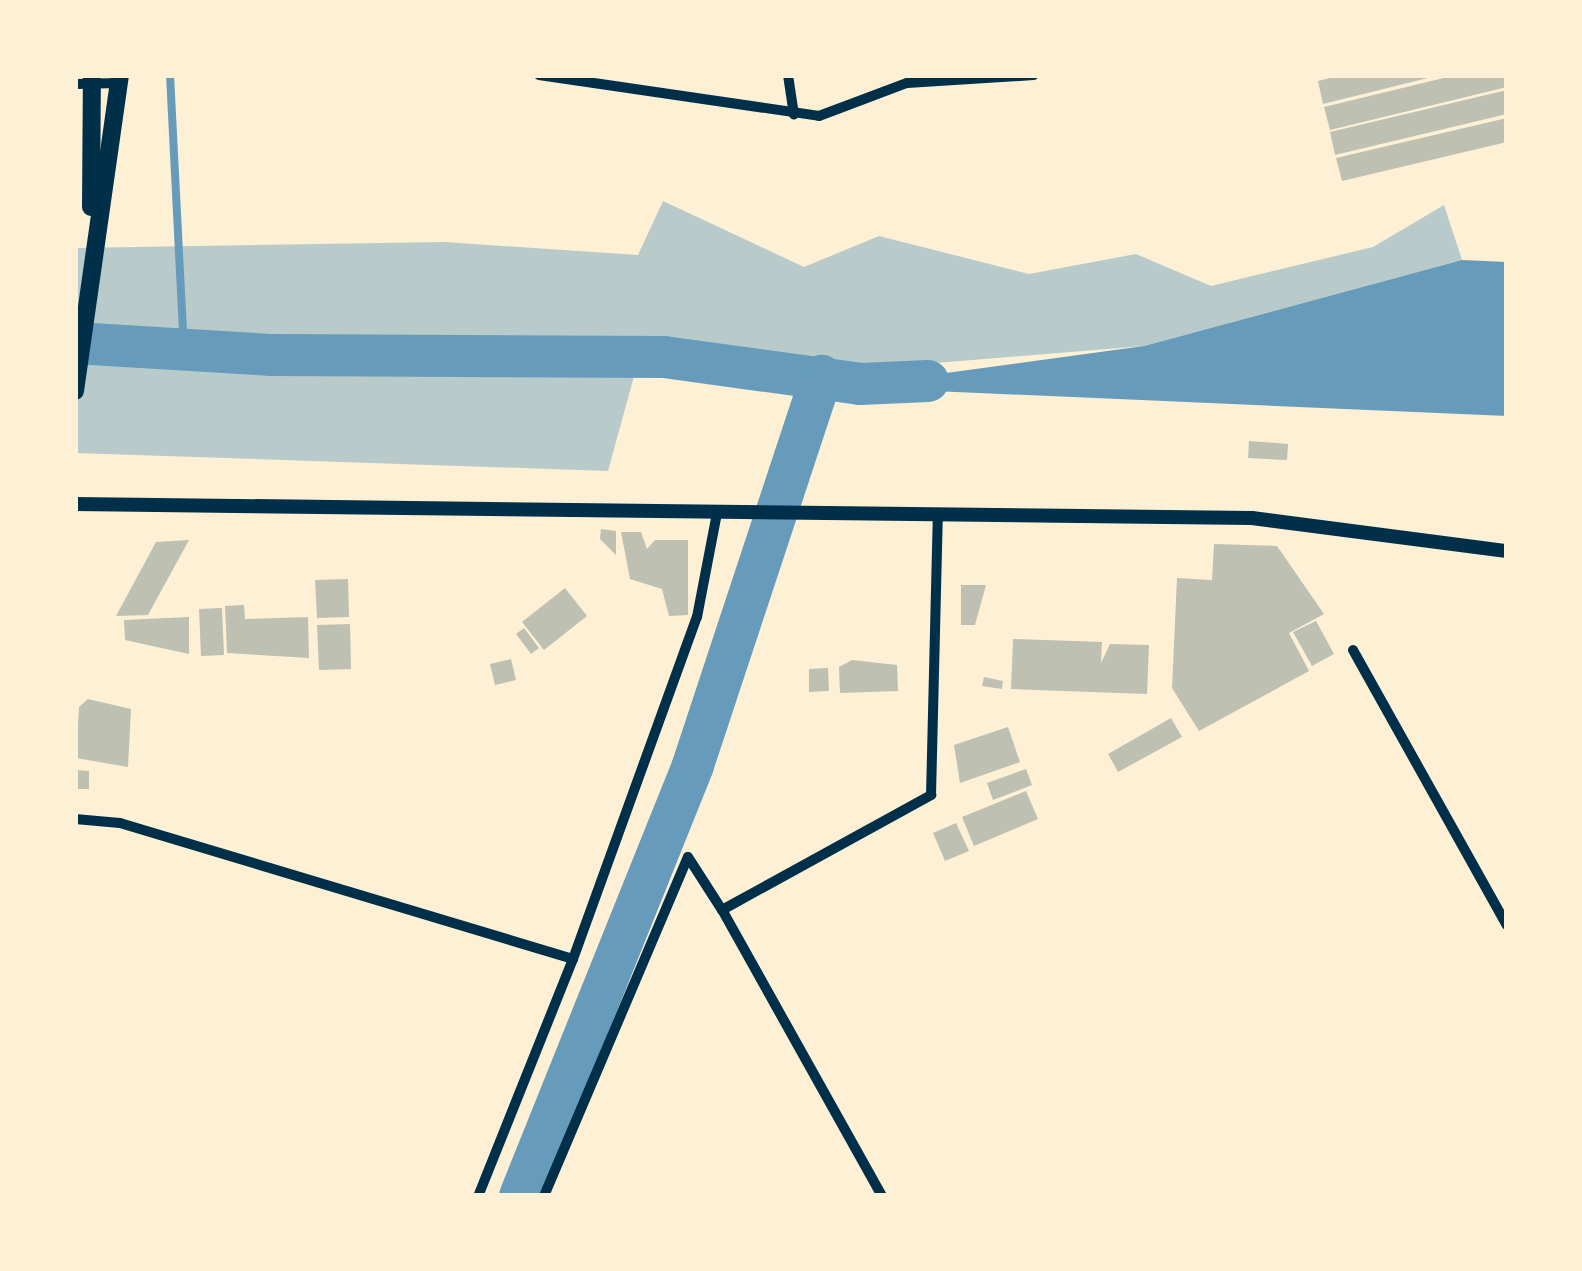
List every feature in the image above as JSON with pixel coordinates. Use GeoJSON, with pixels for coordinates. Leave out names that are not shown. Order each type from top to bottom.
{"type":"FeatureCollection","features":[{"type":"Feature","properties":{"kind":"main road"},"geometry":{"type":"LineString","coordinates":[[75,391],[120,79]]}},
{"type":"Feature","properties":{"kind":"main road"},"geometry":{"type":"LineString","coordinates":[[87,81],[90,268]]}},
{"type":"Feature","properties":{"kind":"street"},"geometry":{"type":"LineString","coordinates":[[539,75],[819,116],[907,82],[1034,75]]}},
{"type":"Feature","properties":{"kind":"street"},"geometry":{"type":"LineString","coordinates":[[788,75],[794,115]]}},
{"type":"Feature","properties":{"kind":"street"},"geometry":{"type":"LineString","coordinates":[[87,81],[120,79]]}},
{"type":"Feature","properties":{"kind":"street"},"geometry":{"type":"LineString","coordinates":[[75,504],[825,516],[1252,518],[1507,550]]}},
{"type":"Feature","properties":{"kind":"street"},"geometry":{"type":"LineString","coordinates":[[478,1196],[573,958],[697,616],[717,514]]}},
{"type":"Feature","properties":{"kind":"street"},"geometry":{"type":"LineString","coordinates":[[722,910],[931,795],[938,515]]}},
{"type":"Feature","properties":{"kind":"street"},"geometry":{"type":"LineString","coordinates":[[1353,650],[1507,925]]}},
{"type":"Feature","properties":{"kind":"street"},"geometry":{"type":"LineString","coordinates":[[75,819],[120,824],[573,958]]}},
{"type":"Feature","properties":{"kind":"street"},"geometry":{"type":"LineString","coordinates":[[544,1196],[688,857],[722,910],[882,1196]]}},
{"type":"Feature","properties":{"kind":"shaded area"},"geometry":{"type":"Polygon","coordinates":[[[663,201],[804,267],[879,236],[1029,274],[1136,254],[1211,286],[1373,247],[1444,205],[1462,260],[1144,346],[899,366],[642,347],[608,471],[75,453],[75,248],[444,242],[638,255],[663,201]]]}},
{"type":"Feature","properties":{"kind":"water"},"geometry":{"type":"Polygon","coordinates":[[[1462,260],[1507,262],[1507,416],[843,387],[1144,346],[1462,260]]]}},
{"type":"Feature","properties":{"kind":"building"},"geometry":{"type":"Polygon","coordinates":[[[1342,75],[1436,76],[1323,104],[1318,81],[1342,75]]]}},
{"type":"Feature","properties":{"kind":"building"},"geometry":{"type":"Polygon","coordinates":[[[1456,75],[1507,75],[1507,87],[1330,130],[1324,107],[1456,75]]]}},
{"type":"Feature","properties":{"kind":"building"},"geometry":{"type":"Polygon","coordinates":[[[1507,90],[1507,114],[1335,155],[1330,132],[1507,90]]]}},
{"type":"Feature","properties":{"kind":"building"},"geometry":{"type":"Polygon","coordinates":[[[1507,118],[1507,142],[1342,181],[1336,158],[1507,118]]]}},
{"type":"Feature","properties":{"kind":"building"},"geometry":{"type":"Polygon","coordinates":[[[1249,441],[1288,444],[1287,460],[1248,458],[1249,441]]]}},
{"type":"Feature","properties":{"kind":"building"},"geometry":{"type":"Polygon","coordinates":[[[601,529],[616,531],[616,555],[600,539],[601,529]]]}},
{"type":"Feature","properties":{"kind":"building"},"geometry":{"type":"Polygon","coordinates":[[[621,532],[641,532],[647,549],[655,540],[688,540],[688,615],[669,616],[662,589],[630,579],[621,532]]]}},
{"type":"Feature","properties":{"kind":"building"},"geometry":{"type":"Polygon","coordinates":[[[189,540],[148,615],[116,616],[156,542],[189,540]]]}},
{"type":"Feature","properties":{"kind":"building"},"geometry":{"type":"Polygon","coordinates":[[[1214,544],[1277,546],[1324,614],[1289,633],[1309,671],[1199,731],[1172,688],[1177,578],[1212,580],[1214,544]]]}},
{"type":"Feature","properties":{"kind":"building"},"geometry":{"type":"Polygon","coordinates":[[[348,579],[349,617],[317,618],[315,580],[348,579]]]}},
{"type":"Feature","properties":{"kind":"building"},"geometry":{"type":"Polygon","coordinates":[[[961,585],[986,585],[975,625],[961,625],[961,585]]]}},
{"type":"Feature","properties":{"kind":"building"},"geometry":{"type":"Polygon","coordinates":[[[565,588],[587,616],[544,650],[522,622],[565,588]]]}},
{"type":"Feature","properties":{"kind":"building"},"geometry":{"type":"Polygon","coordinates":[[[244,605],[245,619],[308,617],[309,658],[227,653],[225,606],[244,605]]]}},
{"type":"Feature","properties":{"kind":"building"},"geometry":{"type":"Polygon","coordinates":[[[222,608],[224,655],[201,656],[199,609],[222,608]]]}},
{"type":"Feature","properties":{"kind":"building"},"geometry":{"type":"Polygon","coordinates":[[[189,617],[189,654],[125,640],[124,620],[189,617]]]}},
{"type":"Feature","properties":{"kind":"building"},"geometry":{"type":"Polygon","coordinates":[[[1316,621],[1334,654],[1312,666],[1293,632],[1316,621]]]}},
{"type":"Feature","properties":{"kind":"building"},"geometry":{"type":"Polygon","coordinates":[[[350,624],[351,669],[319,670],[317,625],[350,624]]]}},
{"type":"Feature","properties":{"kind":"building"},"geometry":{"type":"Polygon","coordinates":[[[524,628],[539,648],[531,654],[516,634],[524,628]]]}},
{"type":"Feature","properties":{"kind":"building"},"geometry":{"type":"Polygon","coordinates":[[[1013,639],[1102,642],[1101,663],[1110,644],[1149,645],[1147,694],[1011,689],[1013,639]]]}},
{"type":"Feature","properties":{"kind":"building"},"geometry":{"type":"Polygon","coordinates":[[[511,659],[516,680],[495,685],[490,664],[511,659]]]}},
{"type":"Feature","properties":{"kind":"building"},"geometry":{"type":"Polygon","coordinates":[[[852,660],[897,665],[898,691],[840,693],[839,667],[852,660]]]}},
{"type":"Feature","properties":{"kind":"building"},"geometry":{"type":"Polygon","coordinates":[[[828,668],[829,691],[809,692],[809,669],[828,668]]]}},
{"type":"Feature","properties":{"kind":"building"},"geometry":{"type":"Polygon","coordinates":[[[984,677],[1003,681],[1002,689],[982,686],[984,677]]]}},
{"type":"Feature","properties":{"kind":"building"},"geometry":{"type":"Polygon","coordinates":[[[88,699],[131,709],[128,767],[76,758],[79,707],[88,699]]]}},
{"type":"Feature","properties":{"kind":"building"},"geometry":{"type":"Polygon","coordinates":[[[1171,718],[1182,737],[1118,772],[1108,754],[1171,718]]]}},
{"type":"Feature","properties":{"kind":"building"},"geometry":{"type":"Polygon","coordinates":[[[1008,727],[1020,762],[960,783],[954,745],[1008,727]]]}},
{"type":"Feature","properties":{"kind":"building"},"geometry":{"type":"Polygon","coordinates":[[[1026,769],[1032,785],[993,800],[987,783],[1026,769]]]}},
{"type":"Feature","properties":{"kind":"building"},"geometry":{"type":"Polygon","coordinates":[[[75,770],[89,771],[89,789],[75,789],[75,770]]]}},
{"type":"Feature","properties":{"kind":"building"},"geometry":{"type":"Polygon","coordinates":[[[1026,791],[1038,819],[974,846],[962,817],[1026,791]]]}},
{"type":"Feature","properties":{"kind":"building"},"geometry":{"type":"Polygon","coordinates":[[[956,823],[969,851],[945,861],[933,833],[956,823]]]}},
{"type":"Feature","properties":{"kind":"waterway"},"geometry":{"type":"LineString","coordinates":[[170,75],[184,349]]}},
{"type":"Feature","properties":{"kind":"waterway"},"geometry":{"type":"LineString","coordinates":[[75,343],[270,355],[664,357],[860,384],[928,381]]}},
{"type":"Feature","properties":{"kind":"waterway"},"geometry":{"type":"LineString","coordinates":[[520,1196],[693,765],[822,376]]}}]}
